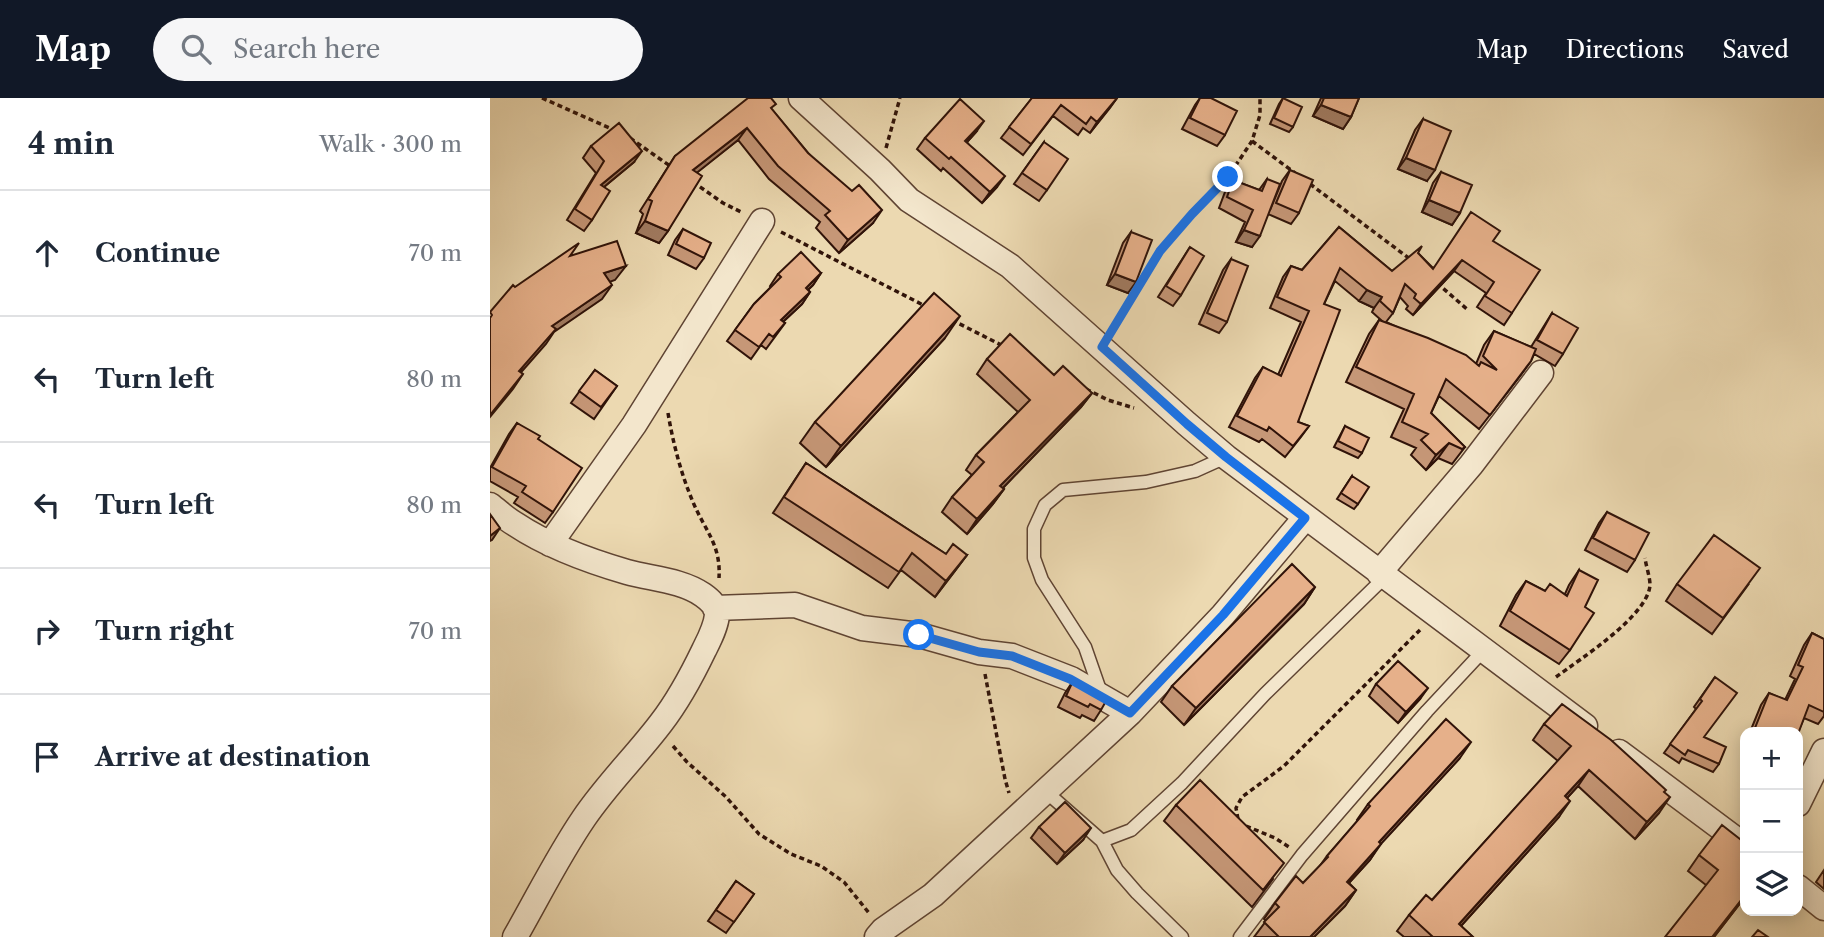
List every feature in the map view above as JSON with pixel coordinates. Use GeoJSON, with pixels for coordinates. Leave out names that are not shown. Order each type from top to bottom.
{"type":"FeatureCollection","features":[{"type":"Feature","properties":{"kind":"street"},"geometry":{"type":"LineString","coordinates":[[801,98],[909,200],[1010,266],[1226,457],[1740,842]]}},
{"type":"Feature","properties":{"kind":"street"},"geometry":{"type":"LineString","coordinates":[[550,544],[635,425],[762,221]]}},
{"type":"Feature","properties":{"kind":"street"},"geometry":{"type":"LineString","coordinates":[[1382,575],[1541,373]]}},
{"type":"Feature","properties":{"kind":"street"},"geometry":{"type":"LineString","coordinates":[[490,505],[515,525],[550,544],[628,572],[681,584],[700,593],[714,605],[717,616],[695,671],[662,722],[585,816],[515,937]]}},
{"type":"Feature","properties":{"kind":"street"},"geometry":{"type":"LineString","coordinates":[[880,933],[933,895],[1130,713],[1223,615],[1305,518]]}},
{"type":"Feature","properties":{"kind":"street"},"geometry":{"type":"LineString","coordinates":[[714,605],[795,605],[862,628],[919,635],[979,652],[1012,656],[1070,679],[1130,713]]}},
{"type":"Feature","properties":{"kind":"street"},"geometry":{"type":"LineString","coordinates":[[1803,794],[1824,751]]}},
{"type":"Feature","properties":{"kind":"street"},"geometry":{"type":"LineString","coordinates":[[1803,891],[1824,908]]}},
{"type":"Feature","properties":{"kind":"lane"},"geometry":{"type":"LineString","coordinates":[[1102,696],[1085,647],[1042,580],[1034,558],[1034,529],[1045,505],[1063,490],[1146,482],[1195,471],[1226,457]]}},
{"type":"Feature","properties":{"kind":"lane"},"geometry":{"type":"LineString","coordinates":[[1102,841],[1131,830],[1172,793],[1382,575]]}},
{"type":"Feature","properties":{"kind":"lane"},"geometry":{"type":"LineString","coordinates":[[1240,937],[1302,855],[1483,651]]}},
{"type":"Feature","properties":{"kind":"lane"},"geometry":{"type":"LineString","coordinates":[[1044,790],[1102,841],[1117,870],[1182,937]]}},
{"type":"Feature","properties":{"kind":"path"},"geometry":{"type":"LineString","coordinates":[[542,98],[617,131]]}},
{"type":"Feature","properties":{"kind":"path"},"geometry":{"type":"LineString","coordinates":[[880,170],[900,98]]}},
{"type":"Feature","properties":{"kind":"path"},"geometry":{"type":"LineString","coordinates":[[1102,347],[1160,251],[1228,177],[1252,141],[1259,115],[1259,98]]}},
{"type":"Feature","properties":{"kind":"path"},"geometry":{"type":"LineString","coordinates":[[629,137],[681,174]]}},
{"type":"Feature","properties":{"kind":"path"},"geometry":{"type":"LineString","coordinates":[[1252,141],[1412,261]]}},
{"type":"Feature","properties":{"kind":"path"},"geometry":{"type":"LineString","coordinates":[[692,181],[723,203],[935,311]]}},
{"type":"Feature","properties":{"kind":"path"},"geometry":{"type":"LineString","coordinates":[[1431,277],[1468,310]]}},
{"type":"Feature","properties":{"kind":"path"},"geometry":{"type":"LineString","coordinates":[[947,317],[1009,349]]}},
{"type":"Feature","properties":{"kind":"path"},"geometry":{"type":"LineString","coordinates":[[663,380],[673,441],[693,502],[713,539],[720,565],[714,605]]}},
{"type":"Feature","properties":{"kind":"path"},"geometry":{"type":"LineString","coordinates":[[1083,387],[1108,400],[1134,408]]}},
{"type":"Feature","properties":{"kind":"path"},"geometry":{"type":"LineString","coordinates":[[1537,691],[1596,648],[1636,614],[1646,599],[1650,585],[1645,558]]}},
{"type":"Feature","properties":{"kind":"path"},"geometry":{"type":"LineString","coordinates":[[1302,855],[1275,838],[1239,824],[1236,808],[1242,797],[1293,756],[1436,614]]}},
{"type":"Feature","properties":{"kind":"path"},"geometry":{"type":"LineString","coordinates":[[979,652],[1005,779],[1016,816]]}},
{"type":"Feature","properties":{"kind":"path"},"geometry":{"type":"LineString","coordinates":[[662,722],[667,739],[759,834],[791,854],[821,866],[844,882],[880,933]]}},
{"type":"Feature","properties":{"kind":"building"},"geometry":{"type":"Polygon","coordinates":[[[748,98],[771,98],[776,104],[771,108],[808,153],[852,191],[859,185],[882,210],[848,240],[825,215],[830,211],[778,166],[747,128],[693,170],[702,176],[668,231],[645,221],[652,201],[648,199],[675,156],[748,98]]]}},
{"type":"Feature","properties":{"kind":"building"},"geometry":{"type":"Polygon","coordinates":[[[1032,98],[1117,98],[1097,122],[1091,117],[1086,124],[1061,105],[1031,144],[1009,127],[1032,98]]]}},
{"type":"Feature","properties":{"kind":"building"},"geometry":{"type":"Polygon","coordinates":[[[1200,98],[1211,98],[1237,111],[1225,135],[1190,118],[1200,98]]]}},
{"type":"Feature","properties":{"kind":"building"},"geometry":{"type":"Polygon","coordinates":[[[1283,98],[1302,107],[1293,127],[1274,118],[1283,98]]]}},
{"type":"Feature","properties":{"kind":"building"},"geometry":{"type":"Polygon","coordinates":[[[1324,98],[1359,98],[1351,117],[1321,105],[1324,98]]]}},
{"type":"Feature","properties":{"kind":"building"},"geometry":{"type":"Polygon","coordinates":[[[960,99],[984,121],[965,141],[1005,176],[990,192],[925,138],[960,99]]]}},
{"type":"Feature","properties":{"kind":"building"},"geometry":{"type":"Polygon","coordinates":[[[1423,119],[1451,131],[1435,170],[1406,158],[1423,119]]]}},
{"type":"Feature","properties":{"kind":"building"},"geometry":{"type":"Polygon","coordinates":[[[619,123],[642,151],[601,185],[610,191],[592,220],[575,209],[604,161],[591,146],[619,123]]]}},
{"type":"Feature","properties":{"kind":"building"},"geometry":{"type":"Polygon","coordinates":[[[1044,142],[1068,159],[1047,190],[1022,173],[1044,142]]]}},
{"type":"Feature","properties":{"kind":"building"},"geometry":{"type":"Polygon","coordinates":[[[1290,170],[1313,180],[1299,213],[1276,203],[1290,170]]]}},
{"type":"Feature","properties":{"kind":"building"},"geometry":{"type":"Polygon","coordinates":[[[1441,172],[1472,185],[1460,213],[1429,200],[1441,172]]]}},
{"type":"Feature","properties":{"kind":"building"},"geometry":{"type":"Polygon","coordinates":[[[1267,179],[1280,184],[1260,236],[1244,230],[1253,210],[1227,197],[1233,180],[1262,191],[1267,179]]]}},
{"type":"Feature","properties":{"kind":"building"},"geometry":{"type":"Polygon","coordinates":[[[1471,212],[1500,231],[1493,241],[1540,270],[1512,313],[1485,296],[1494,282],[1462,260],[1421,304],[1414,298],[1416,294],[1405,284],[1393,313],[1380,301],[1382,297],[1367,290],[1340,268],[1324,304],[1340,310],[1298,422],[1309,426],[1293,446],[1269,427],[1267,431],[1237,416],[1263,367],[1281,376],[1309,311],[1277,297],[1291,266],[1302,270],[1339,227],[1392,271],[1422,246],[1418,253],[1433,269],[1471,212]]]}},
{"type":"Feature","properties":{"kind":"building"},"geometry":{"type":"Polygon","coordinates":[[[683,229],[711,243],[704,258],[676,244],[683,229]]]}},
{"type":"Feature","properties":{"kind":"building"},"geometry":{"type":"Polygon","coordinates":[[[1131,232],[1152,240],[1136,282],[1115,274],[1131,232]]]}},
{"type":"Feature","properties":{"kind":"building"},"geometry":{"type":"Polygon","coordinates":[[[617,241],[626,266],[604,273],[612,285],[552,326],[556,329],[519,371],[523,374],[490,415],[490,312],[513,285],[515,287],[579,243],[570,256],[617,241]]]}},
{"type":"Feature","properties":{"kind":"building"},"geometry":{"type":"Polygon","coordinates":[[[1190,247],[1204,256],[1181,295],[1166,286],[1190,247]]]}},
{"type":"Feature","properties":{"kind":"building"},"geometry":{"type":"Polygon","coordinates":[[[801,252],[821,273],[806,288],[810,292],[781,320],[785,323],[773,337],[769,334],[759,347],[735,330],[754,304],[781,277],[778,274],[801,252]]]}},
{"type":"Feature","properties":{"kind":"building"},"geometry":{"type":"Polygon","coordinates":[[[1231,259],[1248,266],[1227,322],[1207,313],[1231,259]]]}},
{"type":"Feature","properties":{"kind":"building"},"geometry":{"type":"Polygon","coordinates":[[[934,293],[960,316],[841,446],[815,422],[934,293]]]}},
{"type":"Feature","properties":{"kind":"building"},"geometry":{"type":"Polygon","coordinates":[[[1552,313],[1578,328],[1563,354],[1537,340],[1552,313]]]}},
{"type":"Feature","properties":{"kind":"building"},"geometry":{"type":"Polygon","coordinates":[[[1379,320],[1466,355],[1479,366],[1481,362],[1497,370],[1483,356],[1494,331],[1536,349],[1531,361],[1490,415],[1446,379],[1431,413],[1465,447],[1462,449],[1449,443],[1436,455],[1421,440],[1428,434],[1402,422],[1414,394],[1356,367],[1379,320]]]}},
{"type":"Feature","properties":{"kind":"building"},"geometry":{"type":"Polygon","coordinates":[[[1010,334],[1054,375],[1063,366],[1092,393],[1000,486],[1004,489],[977,519],[952,497],[984,462],[976,455],[1030,400],[987,359],[1010,334]]]}},
{"type":"Feature","properties":{"kind":"building"},"geometry":{"type":"Polygon","coordinates":[[[595,370],[617,386],[601,407],[579,391],[595,370]]]}},
{"type":"Feature","properties":{"kind":"building"},"geometry":{"type":"Polygon","coordinates":[[[517,423],[540,436],[538,439],[582,468],[553,512],[522,492],[526,486],[492,467],[517,423]]]}},
{"type":"Feature","properties":{"kind":"building"},"geometry":{"type":"Polygon","coordinates":[[[1345,426],[1369,438],[1362,453],[1338,441],[1345,426]]]}},
{"type":"Feature","properties":{"kind":"building"},"geometry":{"type":"Polygon","coordinates":[[[806,463],[946,554],[953,544],[967,555],[946,581],[912,553],[899,572],[784,497],[806,463]]]}},
{"type":"Feature","properties":{"kind":"building"},"geometry":{"type":"Polygon","coordinates":[[[1352,476],[1369,487],[1358,504],[1341,493],[1352,476]]]}},
{"type":"Feature","properties":{"kind":"building"},"geometry":{"type":"Polygon","coordinates":[[[1607,512],[1649,533],[1635,560],[1593,538],[1607,512]]]}},
{"type":"Feature","properties":{"kind":"building"},"geometry":{"type":"Polygon","coordinates":[[[490,514],[500,528],[490,536],[490,514]]]}},
{"type":"Feature","properties":{"kind":"building"},"geometry":{"type":"Polygon","coordinates":[[[1714,535],[1760,568],[1723,618],[1677,584],[1714,535]]]}},
{"type":"Feature","properties":{"kind":"building"},"geometry":{"type":"Polygon","coordinates":[[[1292,564],[1315,587],[1196,708],[1172,686],[1292,564]]]}},
{"type":"Feature","properties":{"kind":"building"},"geometry":{"type":"Polygon","coordinates":[[[1579,570],[1598,580],[1585,607],[1594,613],[1570,650],[1510,611],[1526,581],[1545,591],[1550,584],[1567,596],[1579,570]]]}},
{"type":"Feature","properties":{"kind":"building"},"geometry":{"type":"Polygon","coordinates":[[[1812,633],[1824,639],[1824,712],[1809,705],[1801,727],[1755,727],[1769,693],[1787,700],[1803,667],[1798,665],[1812,633]]]}},
{"type":"Feature","properties":{"kind":"building"},"geometry":{"type":"Polygon","coordinates":[[[1398,661],[1428,688],[1406,712],[1376,684],[1398,661]]]}},
{"type":"Feature","properties":{"kind":"building"},"geometry":{"type":"Polygon","coordinates":[[[1715,677],[1737,693],[1704,737],[1726,747],[1719,764],[1688,750],[1685,755],[1670,744],[1702,701],[1700,699],[1715,677]]]}},
{"type":"Feature","properties":{"kind":"building"},"geometry":{"type":"Polygon","coordinates":[[[1073,681],[1106,701],[1101,710],[1066,696],[1073,681]]]}},
{"type":"Feature","properties":{"kind":"building"},"geometry":{"type":"Polygon","coordinates":[[[1562,704],[1611,740],[1666,790],[1664,792],[1670,797],[1647,822],[1589,770],[1565,796],[1570,801],[1459,924],[1473,937],[1433,937],[1409,915],[1426,895],[1432,900],[1571,746],[1544,724],[1562,704]]]}},
{"type":"Feature","properties":{"kind":"building"},"geometry":{"type":"Polygon","coordinates":[[[1446,719],[1471,742],[1379,842],[1381,844],[1347,882],[1356,890],[1310,937],[1279,937],[1264,922],[1279,907],[1275,903],[1296,876],[1303,883],[1328,857],[1370,806],[1368,804],[1446,719]]]}},
{"type":"Feature","properties":{"kind":"building"},"geometry":{"type":"Polygon","coordinates":[[[1200,780],[1284,863],[1263,890],[1176,805],[1200,780]]]}},
{"type":"Feature","properties":{"kind":"building"},"geometry":{"type":"Polygon","coordinates":[[[1065,802],[1091,828],[1065,853],[1039,827],[1065,802]]]}},
{"type":"Feature","properties":{"kind":"building"},"geometry":{"type":"Polygon","coordinates":[[[1722,825],[1740,839],[1740,901],[1712,937],[1665,937],[1718,870],[1699,855],[1722,825]]]}},
{"type":"Feature","properties":{"kind":"building"},"geometry":{"type":"Polygon","coordinates":[[[736,881],[754,894],[734,922],[716,910],[736,881]]]}},
{"type":"Feature","properties":{"kind":"building"},"geometry":{"type":"Polygon","coordinates":[[[1758,930],[1768,937],[1752,937],[1758,930]]]}},
{"type":"Feature","properties":{"kind":"route"},"geometry":{"type":"LineString","coordinates":[[919,635],[979,652],[1012,656],[1070,679],[1130,713],[1223,615],[1305,518],[1226,457],[1102,347],[1160,251],[1228,177]]}}]}
